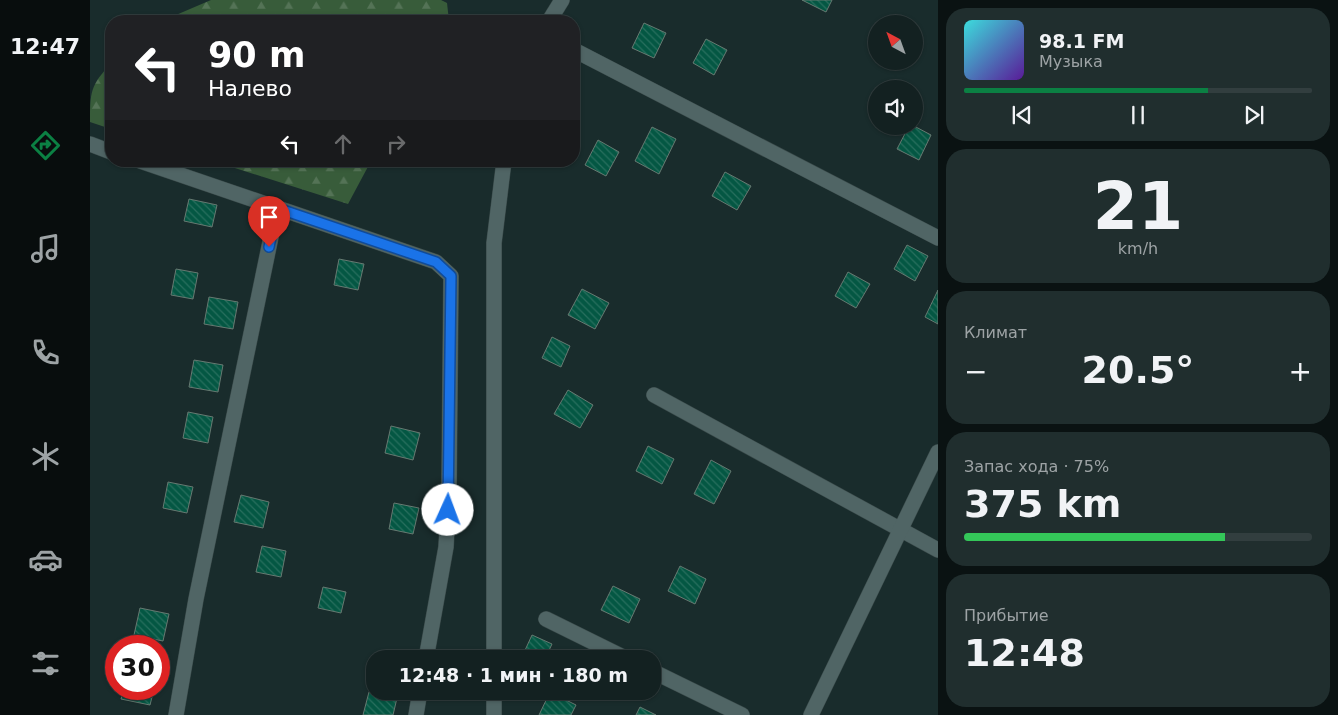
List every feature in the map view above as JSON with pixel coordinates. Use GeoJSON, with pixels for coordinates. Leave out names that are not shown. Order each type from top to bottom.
{"type":"FeatureCollection","features":[{"type":"Feature","properties":{"kind":"street"},"geometry":{"type":"LineString","coordinates":[[553,15],[562,0]]}},
{"type":"Feature","properties":{"kind":"street"},"geometry":{"type":"LineString","coordinates":[[580,53],[938,238]]}},
{"type":"Feature","properties":{"kind":"street"},"geometry":{"type":"LineString","coordinates":[[90,144],[105,150]]}},
{"type":"Feature","properties":{"kind":"street"},"geometry":{"type":"LineString","coordinates":[[157,167],[436,262],[451,276],[449,492],[446,547],[428,650]]}},
{"type":"Feature","properties":{"kind":"street"},"geometry":{"type":"LineString","coordinates":[[494,650],[494,243],[503,167]]}},
{"type":"Feature","properties":{"kind":"street"},"geometry":{"type":"LineString","coordinates":[[176,715],[196,600],[277,208]]}},
{"type":"Feature","properties":{"kind":"street"},"geometry":{"type":"LineString","coordinates":[[654,395],[938,550]]}},
{"type":"Feature","properties":{"kind":"street"},"geometry":{"type":"LineString","coordinates":[[810,715],[938,452]]}},
{"type":"Feature","properties":{"kind":"street"},"geometry":{"type":"LineString","coordinates":[[546,619],[610,650]]}},
{"type":"Feature","properties":{"kind":"street"},"geometry":{"type":"LineString","coordinates":[[661,675],[742,715]]}},
{"type":"Feature","properties":{"kind":"street"},"geometry":{"type":"LineString","coordinates":[[416,715],[418,700]]}},
{"type":"Feature","properties":{"kind":"street"},"geometry":{"type":"LineString","coordinates":[[494,700],[494,715]]}},
{"type":"Feature","properties":{"kind":"green space"},"geometry":{"type":"Polygon","coordinates":[[[211,0],[441,0],[447,3],[448,15],[176,15],[211,0]]]}},
{"type":"Feature","properties":{"kind":"green space"},"geometry":{"type":"Polygon","coordinates":[[[104,71],[105,127],[90,122],[91,96],[95,84],[104,71]]]}},
{"type":"Feature","properties":{"kind":"green space"},"geometry":{"type":"Polygon","coordinates":[[[232,167],[368,167],[348,204],[232,167]]]}},
{"type":"Feature","properties":{"kind":"building"},"geometry":{"type":"Polygon","coordinates":[[[802,0],[832,0],[826,12],[802,0]]]}},
{"type":"Feature","properties":{"kind":"building"},"geometry":{"type":"Polygon","coordinates":[[[644,23],[666,33],[654,58],[632,48],[644,23]]]}},
{"type":"Feature","properties":{"kind":"building"},"geometry":{"type":"Polygon","coordinates":[[[706,39],[727,50],[714,75],[693,63],[706,39]]]}},
{"type":"Feature","properties":{"kind":"building"},"geometry":{"type":"Polygon","coordinates":[[[652,127],[676,139],[659,174],[635,161],[652,127]]]}},
{"type":"Feature","properties":{"kind":"building"},"geometry":{"type":"Polygon","coordinates":[[[923,131],[931,135],[919,160],[897,149],[904,135],[923,135],[923,131]]]}},
{"type":"Feature","properties":{"kind":"building"},"geometry":{"type":"Polygon","coordinates":[[[598,140],[619,152],[606,176],[585,165],[598,140]]]}},
{"type":"Feature","properties":{"kind":"building"},"geometry":{"type":"Polygon","coordinates":[[[725,172],[751,186],[737,210],[712,196],[725,172]]]}},
{"type":"Feature","properties":{"kind":"building"},"geometry":{"type":"Polygon","coordinates":[[[189,199],[217,205],[212,227],[184,221],[189,199]]]}},
{"type":"Feature","properties":{"kind":"building"},"geometry":{"type":"Polygon","coordinates":[[[907,245],[928,256],[915,281],[894,269],[907,245]]]}},
{"type":"Feature","properties":{"kind":"building"},"geometry":{"type":"Polygon","coordinates":[[[339,259],[364,264],[358,290],[334,285],[339,259]]]}},
{"type":"Feature","properties":{"kind":"building"},"geometry":{"type":"Polygon","coordinates":[[[176,269],[198,273],[193,299],[171,295],[176,269]]]}},
{"type":"Feature","properties":{"kind":"building"},"geometry":{"type":"Polygon","coordinates":[[[848,272],[870,284],[856,308],[835,296],[848,272]]]}},
{"type":"Feature","properties":{"kind":"building"},"geometry":{"type":"Polygon","coordinates":[[[582,289],[609,303],[595,329],[568,315],[582,289]]]}},
{"type":"Feature","properties":{"kind":"building"},"geometry":{"type":"Polygon","coordinates":[[[938,290],[938,324],[925,317],[938,290]]]}},
{"type":"Feature","properties":{"kind":"building"},"geometry":{"type":"Polygon","coordinates":[[[209,297],[238,302],[233,329],[204,324],[209,297]]]}},
{"type":"Feature","properties":{"kind":"building"},"geometry":{"type":"Polygon","coordinates":[[[552,337],[570,346],[561,367],[542,358],[552,337]]]}},
{"type":"Feature","properties":{"kind":"building"},"geometry":{"type":"Polygon","coordinates":[[[194,360],[223,365],[218,392],[189,387],[194,360]]]}},
{"type":"Feature","properties":{"kind":"building"},"geometry":{"type":"Polygon","coordinates":[[[568,390],[593,405],[580,428],[554,414],[568,390]]]}},
{"type":"Feature","properties":{"kind":"building"},"geometry":{"type":"Polygon","coordinates":[[[188,412],[213,417],[208,443],[183,438],[188,412]]]}},
{"type":"Feature","properties":{"kind":"building"},"geometry":{"type":"Polygon","coordinates":[[[391,426],[420,433],[413,460],[385,453],[391,426]]]}},
{"type":"Feature","properties":{"kind":"building"},"geometry":{"type":"Polygon","coordinates":[[[648,446],[674,459],[662,484],[636,471],[648,446]]]}},
{"type":"Feature","properties":{"kind":"building"},"geometry":{"type":"Polygon","coordinates":[[[711,460],[731,471],[714,504],[694,494],[711,460]]]}},
{"type":"Feature","properties":{"kind":"building"},"geometry":{"type":"Polygon","coordinates":[[[168,482],[193,487],[187,513],[163,508],[168,482]]]}},
{"type":"Feature","properties":{"kind":"building"},"geometry":{"type":"Polygon","coordinates":[[[241,495],[269,502],[263,528],[234,522],[241,495]]]}},
{"type":"Feature","properties":{"kind":"building"},"geometry":{"type":"Polygon","coordinates":[[[394,503],[419,508],[413,534],[389,529],[394,503]]]}},
{"type":"Feature","properties":{"kind":"building"},"geometry":{"type":"Polygon","coordinates":[[[262,546],[286,551],[281,577],[256,572],[262,546]]]}},
{"type":"Feature","properties":{"kind":"building"},"geometry":{"type":"Polygon","coordinates":[[[680,566],[706,579],[695,604],[668,591],[680,566]]]}},
{"type":"Feature","properties":{"kind":"building"},"geometry":{"type":"Polygon","coordinates":[[[613,586],[640,599],[629,623],[601,610],[613,586]]]}},
{"type":"Feature","properties":{"kind":"building"},"geometry":{"type":"Polygon","coordinates":[[[323,587],[346,592],[341,613],[318,608],[323,587]]]}},
{"type":"Feature","properties":{"kind":"building"},"geometry":{"type":"Polygon","coordinates":[[[140,608],[169,614],[164,635],[134,635],[140,608]]]}},
{"type":"Feature","properties":{"kind":"building"},"geometry":{"type":"Polygon","coordinates":[[[532,635],[552,644],[549,650],[525,650],[532,635]]]}},
{"type":"Feature","properties":{"kind":"building"},"geometry":{"type":"Polygon","coordinates":[[[126,700],[151,700],[150,705],[126,700]]]}},
{"type":"Feature","properties":{"kind":"building"},"geometry":{"type":"Polygon","coordinates":[[[367,700],[397,700],[393,715],[363,715],[367,700]]]}},
{"type":"Feature","properties":{"kind":"building"},"geometry":{"type":"Polygon","coordinates":[[[546,700],[566,700],[576,705],[571,715],[539,715],[546,700]]]}},
{"type":"Feature","properties":{"kind":"building"},"geometry":{"type":"Polygon","coordinates":[[[640,707],[656,715],[636,715],[640,707]]]}},
{"type":"Feature","properties":{"kind":"route"},"geometry":{"type":"LineString","coordinates":[[269,247],[277,208],[436,262],[451,276],[448,510]]}}]}
